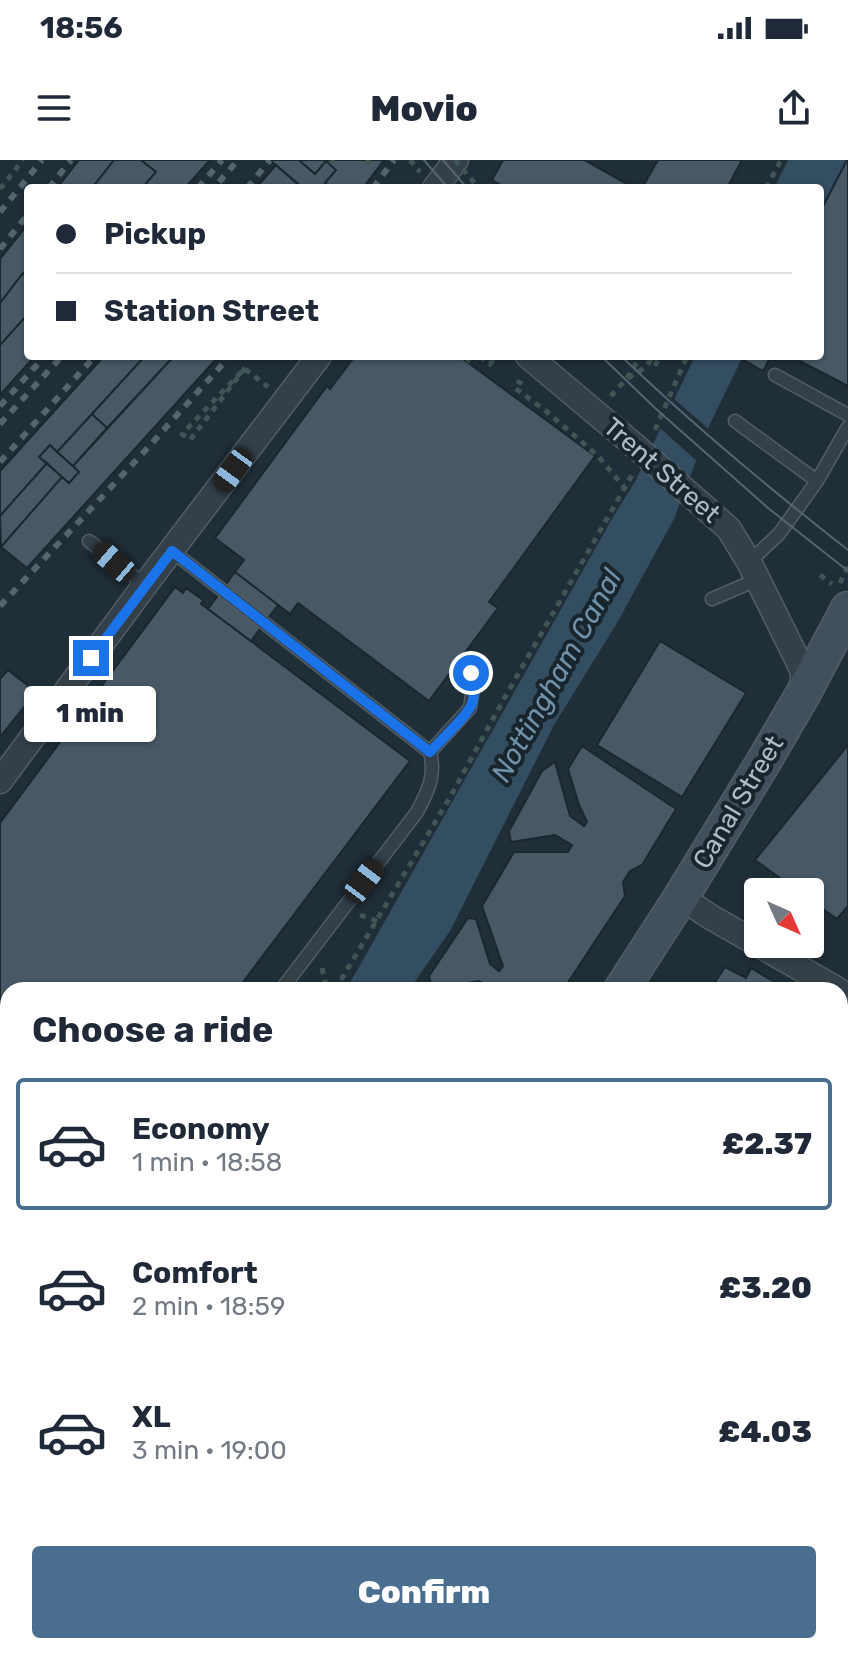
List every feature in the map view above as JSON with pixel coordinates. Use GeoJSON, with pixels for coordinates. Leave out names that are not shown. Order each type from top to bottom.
{"type":"FeatureCollection","features":[{"type":"Feature","properties":{"kind":"street"},"geometry":{"type":"LineString","coordinates":[[438,184],[456,160]]}},
{"type":"Feature","properties":{"kind":"street"},"geometry":{"type":"LineString","coordinates":[[0,781],[316,360]]}},
{"type":"Feature","properties":{"kind":"street","name":"Trent Street"},"geometry":{"type":"LineString","coordinates":[[533,360],[641,449],[729,529],[800,665],[803,694]]}},
{"type":"Feature","properties":{"kind":"street","name":"Canal Street"},"geometry":{"type":"LineString","coordinates":[[626,982],[803,694],[843,599]]}},
{"type":"Feature","properties":{"kind":"street"},"geometry":{"type":"LineString","coordinates":[[681,897],[825,982]]}},
{"type":"Feature","properties":{"kind":"lane"},"geometry":{"type":"LineString","coordinates":[[775,375],[848,415]]}},
{"type":"Feature","properties":{"kind":"lane"},"geometry":{"type":"LineString","coordinates":[[735,421],[817,481]]}},
{"type":"Feature","properties":{"kind":"lane"},"geometry":{"type":"LineString","coordinates":[[712,599],[752,571],[817,481],[848,427]]}},
{"type":"Feature","properties":{"kind":"lane"},"geometry":{"type":"LineString","coordinates":[[89,541],[145,585]]}},
{"type":"Feature","properties":{"kind":"lane"},"geometry":{"type":"LineString","coordinates":[[172,551],[430,752],[434,768],[428,792],[417,812],[287,982]]}},
{"type":"Feature","properties":{"kind":"lane"},"geometry":{"type":"LineString","coordinates":[[430,752],[470,708],[474,681],[465,664]]}},
{"type":"Feature","properties":{"kind":"path"},"geometry":{"type":"LineString","coordinates":[[0,189],[23,160]]}},
{"type":"Feature","properties":{"kind":"path"},"geometry":{"type":"LineString","coordinates":[[366,160],[374,166]]}},
{"type":"Feature","properties":{"kind":"path"},"geometry":{"type":"LineString","coordinates":[[456,160],[476,184]]}},
{"type":"Feature","properties":{"kind":"path"},"geometry":{"type":"LineString","coordinates":[[768,184],[781,160]]}},
{"type":"Feature","properties":{"kind":"path"},"geometry":{"type":"LineString","coordinates":[[636,360],[627,378],[646,367],[650,360]]}},
{"type":"Feature","properties":{"kind":"path"},"geometry":{"type":"LineString","coordinates":[[655,366],[658,360]]}},
{"type":"Feature","properties":{"kind":"path"},"geometry":{"type":"LineString","coordinates":[[340,982],[449,799],[624,487],[685,360]]}},
{"type":"Feature","properties":{"kind":"path"},"geometry":{"type":"LineString","coordinates":[[245,368],[190,440],[182,434],[213,401],[245,368]]}},
{"type":"Feature","properties":{"kind":"path"},"geometry":{"type":"LineString","coordinates":[[245,368],[253,375]]}},
{"type":"Feature","properties":{"kind":"path"},"geometry":{"type":"LineString","coordinates":[[594,411],[578,429],[519,382],[515,388],[598,456],[624,487]]}},
{"type":"Feature","properties":{"kind":"path"},"geometry":{"type":"LineString","coordinates":[[820,575],[843,599]]}},
{"type":"Feature","properties":{"kind":"path"},"geometry":{"type":"LineString","coordinates":[[361,916],[377,921]]}},
{"type":"Feature","properties":{"kind":"path"},"geometry":{"type":"LineString","coordinates":[[324,982],[321,972],[326,960]]}},
{"type":"Feature","properties":{"kind":"water"},"geometry":{"type":"Polygon","coordinates":[[[788,160],[847,160],[824,204],[824,184],[776,184],[788,160]]]}},
{"type":"Feature","properties":{"kind":"water","name":"Nottingham Canal"},"geometry":{"type":"Polygon","coordinates":[[[693,360],[741,360],[710,424],[674,519],[617,623],[554,725],[450,931],[415,982],[351,982],[613,517],[636,480],[693,360]]]}},
{"type":"Feature","properties":{"kind":"pier"},"geometry":{"type":"Polygon","coordinates":[[[672,397],[712,432],[700,464],[658,426],[672,397]]]}},
{"type":"Feature","properties":{"kind":"building"},"geometry":{"type":"Polygon","coordinates":[[[79,160],[114,160],[95,184],[60,184],[79,160]]]}},
{"type":"Feature","properties":{"kind":"building"},"geometry":{"type":"Polygon","coordinates":[[[114,160],[141,160],[156,172],[146,184],[95,184],[114,160]]]}},
{"type":"Feature","properties":{"kind":"building"},"geometry":{"type":"Polygon","coordinates":[[[141,160],[210,160],[189,184],[146,184],[156,172],[141,160]]]}},
{"type":"Feature","properties":{"kind":"building"},"geometry":{"type":"Polygon","coordinates":[[[270,160],[299,160],[315,174],[326,161],[336,170],[326,184],[297,184],[270,160]]]}},
{"type":"Feature","properties":{"kind":"building"},"geometry":{"type":"Polygon","coordinates":[[[299,160],[384,160],[366,184],[326,184],[336,170],[326,161],[315,174],[299,160]]]}},
{"type":"Feature","properties":{"kind":"building"},"geometry":{"type":"Polygon","coordinates":[[[503,160],[584,160],[627,184],[499,184],[492,180],[503,160]]]}},
{"type":"Feature","properties":{"kind":"building"},"geometry":{"type":"Polygon","coordinates":[[[658,160],[742,160],[729,184],[644,184],[658,160]]]}},
{"type":"Feature","properties":{"kind":"building"},"geometry":{"type":"Polygon","coordinates":[[[848,160],[848,386],[798,360],[824,360],[824,204],[848,160]]]}},
{"type":"Feature","properties":{"kind":"building"},"geometry":{"type":"Polygon","coordinates":[[[276,165],[298,184],[259,184],[276,165]]]}},
{"type":"Feature","properties":{"kind":"building"},"geometry":{"type":"Polygon","coordinates":[[[24,229],[24,274],[0,303],[0,259],[24,229]]]}},
{"type":"Feature","properties":{"kind":"building"},"geometry":{"type":"Polygon","coordinates":[[[23,273],[24,318],[0,345],[0,303],[23,273]]]}},
{"type":"Feature","properties":{"kind":"building"},"geometry":{"type":"Polygon","coordinates":[[[24,318],[24,360],[31,360],[0,395],[0,345],[24,318]]]}},
{"type":"Feature","properties":{"kind":"building"},"geometry":{"type":"Polygon","coordinates":[[[100,360],[141,360],[57,452],[50,445],[39,457],[47,463],[0,516],[0,471],[100,360]]]}},
{"type":"Feature","properties":{"kind":"building"},"geometry":{"type":"Polygon","coordinates":[[[141,360],[170,360],[107,428],[92,414],[141,360]]]}},
{"type":"Feature","properties":{"kind":"building"},"geometry":{"type":"Polygon","coordinates":[[[170,360],[215,360],[27,568],[1,547],[62,477],[69,483],[79,472],[73,466],[170,360]]]}},
{"type":"Feature","properties":{"kind":"building"},"geometry":{"type":"Polygon","coordinates":[[[352,360],[464,360],[595,456],[489,602],[498,608],[429,701],[298,603],[290,614],[235,572],[244,560],[215,538],[327,386],[330,389],[352,360]]]}},
{"type":"Feature","properties":{"kind":"building"},"geometry":{"type":"Polygon","coordinates":[[[744,360],[769,360],[763,371],[744,360]]]}},
{"type":"Feature","properties":{"kind":"building"},"geometry":{"type":"Polygon","coordinates":[[[92,414],[107,428],[73,466],[57,452],[92,414]]]}},
{"type":"Feature","properties":{"kind":"building"},"geometry":{"type":"Polygon","coordinates":[[[50,445],[79,472],[69,483],[39,457],[50,445]]]}},
{"type":"Feature","properties":{"kind":"building"},"geometry":{"type":"Polygon","coordinates":[[[47,463],[62,477],[1,547],[0,516],[47,463]]]}},
{"type":"Feature","properties":{"kind":"building"},"geometry":{"type":"Polygon","coordinates":[[[235,572],[278,605],[251,641],[208,609],[235,572]]]}},
{"type":"Feature","properties":{"kind":"building"},"geometry":{"type":"Polygon","coordinates":[[[175,587],[183,593],[186,588],[203,600],[201,604],[410,761],[243,982],[0,982],[0,823],[175,587]]]}},
{"type":"Feature","properties":{"kind":"building"},"geometry":{"type":"Polygon","coordinates":[[[660,641],[746,693],[682,797],[597,745],[660,641]]]}},
{"type":"Feature","properties":{"kind":"building"},"geometry":{"type":"Polygon","coordinates":[[[8,670],[36,692],[0,737],[0,679],[8,670]]]}},
{"type":"Feature","properties":{"kind":"building"},"geometry":{"type":"Polygon","coordinates":[[[848,745],[848,906],[837,919],[824,910],[824,878],[780,878],[755,860],[848,745]]]}},
{"type":"Feature","properties":{"kind":"building"},"geometry":{"type":"Polygon","coordinates":[[[582,746],[676,809],[642,865],[630,871],[623,882],[625,896],[568,982],[430,982],[429,976],[468,918],[476,919],[490,964],[499,971],[503,966],[482,906],[514,852],[568,852],[572,845],[555,835],[511,842],[509,831],[542,771],[555,762],[570,816],[584,826],[587,822],[568,769],[582,746]]]}},
{"type":"Feature","properties":{"kind":"building"},"geometry":{"type":"Polygon","coordinates":[[[725,967],[746,978],[751,968],[775,982],[715,982],[725,967]]]}},
{"type":"Feature","properties":{"kind":"tram line"},"geometry":{"type":"LineString","coordinates":[[424,160],[445,184]]}},
{"type":"Feature","properties":{"kind":"tram line"},"geometry":{"type":"LineString","coordinates":[[443,160],[464,184]]}},
{"type":"Feature","properties":{"kind":"tram line"},"geometry":{"type":"LineString","coordinates":[[605,360],[768,508],[848,571]]}},
{"type":"Feature","properties":{"kind":"tram line"},"geometry":{"type":"LineString","coordinates":[[625,360],[732,456],[848,550]]}},
{"type":"Feature","properties":{"kind":"railway"},"geometry":{"type":"LineString","coordinates":[[0,212],[42,160]]}},
{"type":"Feature","properties":{"kind":"railway"},"geometry":{"type":"LineString","coordinates":[[52,184],[71,160]]}},
{"type":"Feature","properties":{"kind":"railway"},"geometry":{"type":"LineString","coordinates":[[201,184],[222,160]]}},
{"type":"Feature","properties":{"kind":"railway"},"geometry":{"type":"LineString","coordinates":[[219,182],[238,160]]}},
{"type":"Feature","properties":{"kind":"railway"},"geometry":{"type":"LineString","coordinates":[[250,184],[270,160]]}},
{"type":"Feature","properties":{"kind":"railway"},"geometry":{"type":"LineString","coordinates":[[376,184],[394,160]]}},
{"type":"Feature","properties":{"kind":"railway"},"geometry":{"type":"LineString","coordinates":[[0,249],[24,219]]}},
{"type":"Feature","properties":{"kind":"railway"},"geometry":{"type":"LineString","coordinates":[[0,406],[41,360]]}},
{"type":"Feature","properties":{"kind":"railway"},"geometry":{"type":"LineString","coordinates":[[0,424],[58,360]]}},
{"type":"Feature","properties":{"kind":"railway"},"geometry":{"type":"LineString","coordinates":[[0,462],[91,360]]}},
{"type":"Feature","properties":{"kind":"railway"},"geometry":{"type":"LineString","coordinates":[[0,606],[226,360]]}},
{"type":"Feature","properties":{"kind":"route"},"geometry":{"type":"LineString","coordinates":[[91,658],[172,551],[430,752],[470,708],[474,681],[471,673]]}}]}
